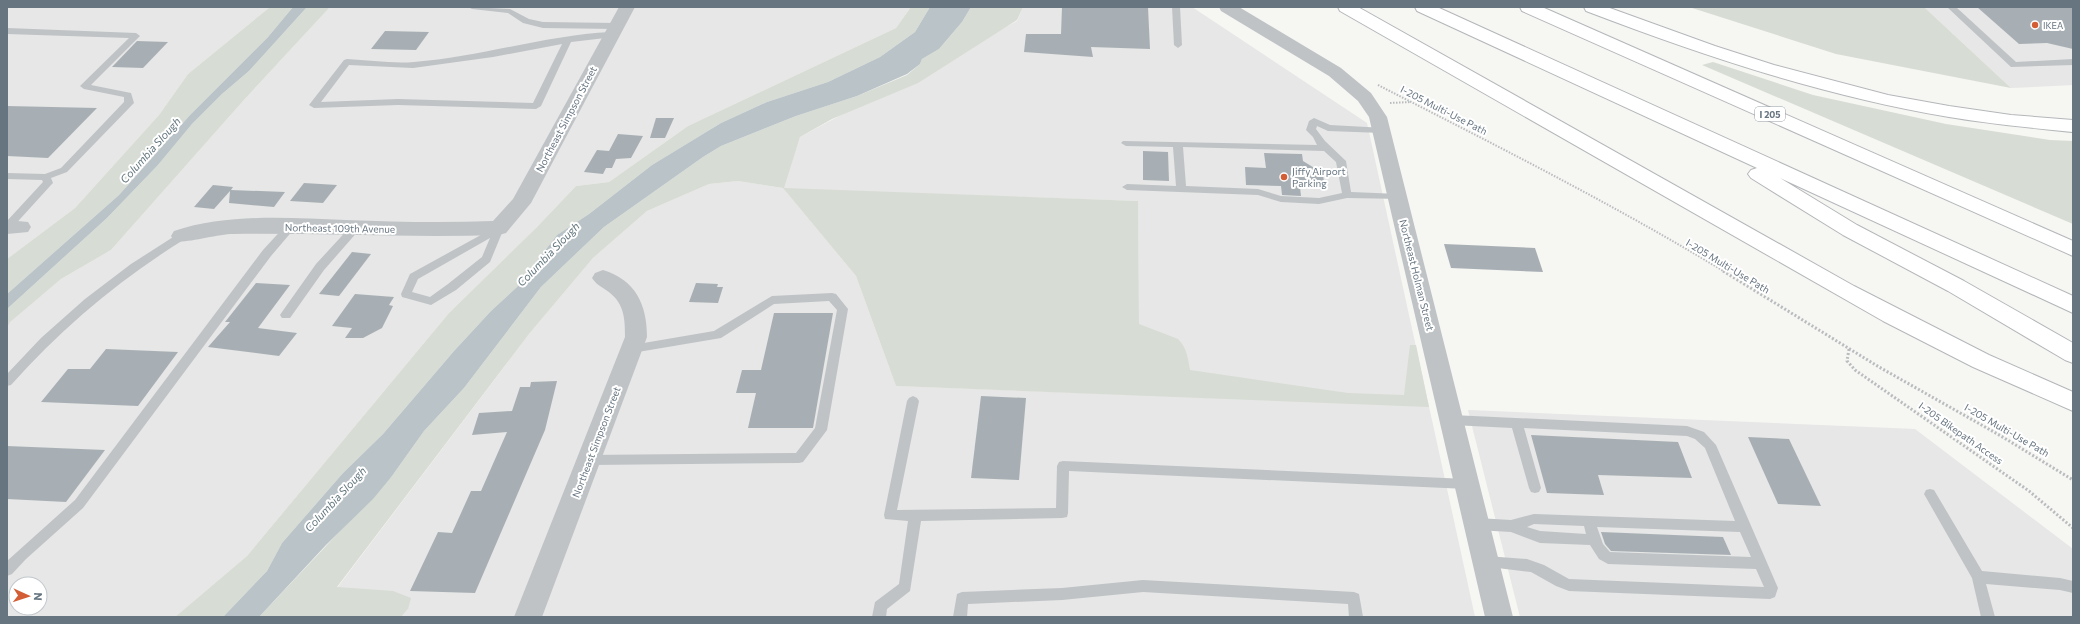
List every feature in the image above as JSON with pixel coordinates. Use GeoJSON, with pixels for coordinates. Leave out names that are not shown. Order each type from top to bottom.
{"type":"FeatureCollection","features":[{"type":"Feature","properties":{"kind":"highway"},"geometry":{"type":"LineString","coordinates":[[1346,7],[1904,322],[1981,361],[2068,399]]}},
{"type":"Feature","properties":{"kind":"highway"},"geometry":{"type":"LineString","coordinates":[[1423,7],[2073,305]]}},
{"type":"Feature","properties":{"kind":"highway","name":"I 205"},"geometry":{"type":"LineString","coordinates":[[1528,7],[2073,249]]}},
{"type":"Feature","properties":{"kind":"highway"},"geometry":{"type":"LineString","coordinates":[[1592,7],[1762,68],[1856,93],[1937,109],[2018,121],[2073,126]]}},
{"type":"Feature","properties":{"kind":"highway"},"geometry":{"type":"LineString","coordinates":[[1666,119],[1850,230],[1956,286],[2073,354]]}},
{"type":"Feature","properties":{"kind":"street","name":"Northeast Simpson Street"},"geometry":{"type":"LineString","coordinates":[[499,228],[521,203],[626,7]]}},
{"type":"Feature","properties":{"kind":"street","name":"Northeast Holman Street"},"geometry":{"type":"LineString","coordinates":[[1227,7],[1314,59],[1351,84],[1372,107],[1382,130],[1399,197],[1499,617]]}},
{"type":"Feature","properties":{"kind":"street","name":"Northeast 109th Avenue"},"geometry":{"type":"LineString","coordinates":[[181,236],[193,232],[221,227],[430,230],[499,228]]}},
{"type":"Feature","properties":{"kind":"street","name":"Northeast Simpson Street"},"geometry":{"type":"LineString","coordinates":[[528,617],[636,337],[637,316],[631,298],[618,286],[603,278]]}},
{"type":"Feature","properties":{"kind":"lane"},"geometry":{"type":"LineString","coordinates":[[472,7],[510,11],[526,21],[543,25],[614,30]]}},
{"type":"Feature","properties":{"kind":"lane"},"geometry":{"type":"LineString","coordinates":[[1176,7],[1178,45]]}},
{"type":"Feature","properties":{"kind":"lane"},"geometry":{"type":"LineString","coordinates":[[1951,7],[2014,65],[2073,62]]}},
{"type":"Feature","properties":{"kind":"lane"},"geometry":{"type":"LineString","coordinates":[[568,40],[536,106],[398,102],[314,105],[347,62],[412,65],[493,54],[614,30]]}},
{"type":"Feature","properties":{"kind":"lane"},"geometry":{"type":"LineString","coordinates":[[7,31],[136,36],[84,86],[128,95],[129,103],[64,170],[46,177],[7,176]]}},
{"type":"Feature","properties":{"kind":"lane"},"geometry":{"type":"LineString","coordinates":[[1347,196],[1341,161],[1321,143],[1317,135],[1312,130],[1314,121],[1328,128],[1382,130]]}},
{"type":"Feature","properties":{"kind":"lane"},"geometry":{"type":"LineString","coordinates":[[1126,143],[1326,148]]}},
{"type":"Feature","properties":{"kind":"lane"},"geometry":{"type":"LineString","coordinates":[[1178,144],[1181,189]]}},
{"type":"Feature","properties":{"kind":"lane"},"geometry":{"type":"LineString","coordinates":[[12,227],[48,183],[46,177]]}},
{"type":"Feature","properties":{"kind":"lane"},"geometry":{"type":"LineString","coordinates":[[1126,187],[1258,192],[1281,199],[1318,201],[1347,196],[1399,197]]}},
{"type":"Feature","properties":{"kind":"lane"},"geometry":{"type":"LineString","coordinates":[[7,570],[21,555],[79,504],[267,254],[290,227]]}},
{"type":"Feature","properties":{"kind":"lane"},"geometry":{"type":"LineString","coordinates":[[286,315],[320,267],[355,228]]}},
{"type":"Feature","properties":{"kind":"lane"},"geometry":{"type":"LineString","coordinates":[[499,228],[486,259],[452,287],[431,301],[406,294],[414,277],[499,228]]}},
{"type":"Feature","properties":{"kind":"lane"},"geometry":{"type":"LineString","coordinates":[[7,382],[30,356],[69,320],[127,273],[181,236]]}},
{"type":"Feature","properties":{"kind":"lane"},"geometry":{"type":"LineString","coordinates":[[589,460],[799,458],[821,430],[843,309],[832,297],[772,300],[717,335],[632,349]]}},
{"type":"Feature","properties":{"kind":"lane"},"geometry":{"type":"LineString","coordinates":[[912,401],[890,515],[916,516],[1062,513],[1063,466],[1467,484]]}},
{"type":"Feature","properties":{"kind":"lane"},"geometry":{"type":"LineString","coordinates":[[1452,420],[1687,431],[1696,433],[1704,438],[1710,445],[1771,588],[1770,593],[1569,585],[1558,582],[1539,569],[1530,566],[1486,562]]}},
{"type":"Feature","properties":{"kind":"lane"},"geometry":{"type":"LineString","coordinates":[[1517,423],[1535,488]]}},
{"type":"Feature","properties":{"kind":"lane"},"geometry":{"type":"LineString","coordinates":[[1930,494],[1978,577],[1988,617]]}},
{"type":"Feature","properties":{"kind":"lane"},"geometry":{"type":"LineString","coordinates":[[879,617],[880,606],[905,587],[916,516]]}},
{"type":"Feature","properties":{"kind":"lane"},"geometry":{"type":"LineString","coordinates":[[1511,526],[1534,518],[1744,527]]}},
{"type":"Feature","properties":{"kind":"lane"},"geometry":{"type":"LineString","coordinates":[[1589,520],[1599,552],[1608,558],[1760,563]]}},
{"type":"Feature","properties":{"kind":"lane"},"geometry":{"type":"LineString","coordinates":[[1477,524],[1511,526],[1540,537],[1596,540]]}},
{"type":"Feature","properties":{"kind":"lane"},"geometry":{"type":"LineString","coordinates":[[1978,577],[2060,584],[2073,587]]}},
{"type":"Feature","properties":{"kind":"lane"},"geometry":{"type":"LineString","coordinates":[[960,617],[962,598],[1062,594],[1143,586],[1354,598],[1356,617]]}},
{"type":"Feature","properties":{"kind":"path","name":"I-205 Multi-Use Path"},"geometry":{"type":"LineString","coordinates":[[1374,83],[1518,156],[1652,230],[1742,282],[1849,349],[2027,450],[2073,480]]}},
{"type":"Feature","properties":{"kind":"path","name":"I-205 Bikepath Access"},"geometry":{"type":"LineString","coordinates":[[1849,349],[1847,361],[1855,370],[2029,491],[2073,528]]}},
{"type":"Feature","properties":{"kind":"shaded area"},"geometry":{"type":"Polygon","coordinates":[[[7,7],[270,7],[188,74],[159,115],[75,208],[7,259],[7,7]]]}},
{"type":"Feature","properties":{"kind":"shaded area"},"geometry":{"type":"Polygon","coordinates":[[[270,7],[293,7],[268,37],[190,115],[119,195],[7,294],[7,259],[75,208],[159,115],[188,74],[270,7]]]}},
{"type":"Feature","properties":{"kind":"shaded area"},"geometry":{"type":"Polygon","coordinates":[[[307,7],[330,7],[243,101],[111,250],[61,279],[10,322],[7,327],[7,309],[107,218],[158,165],[192,124],[222,94],[249,71],[307,7]]]}},
{"type":"Feature","properties":{"kind":"shaded area"},"geometry":{"type":"Polygon","coordinates":[[[330,7],[911,7],[896,28],[688,126],[609,182],[576,186],[537,227],[449,313],[247,556],[175,617],[7,617],[7,327],[9,322],[61,279],[111,250],[243,101],[330,7]]]}},
{"type":"Feature","properties":{"kind":"shaded area"},"geometry":{"type":"Polygon","coordinates":[[[911,7],[930,7],[915,32],[880,57],[828,82],[767,102],[721,123],[652,165],[589,214],[557,235],[517,287],[491,311],[454,351],[383,434],[343,473],[282,543],[267,571],[223,617],[175,617],[247,556],[449,313],[537,227],[576,186],[609,182],[688,126],[896,28],[911,7]]]}},
{"type":"Feature","properties":{"kind":"shaded area"},"geometry":{"type":"Polygon","coordinates":[[[971,7],[1023,7],[1017,20],[918,83],[832,119],[800,137],[784,188],[1138,201],[1139,324],[1178,339],[1185,350],[1190,370],[1348,393],[1404,395],[1410,345],[1416,345],[1429,407],[896,386],[856,276],[783,188],[738,181],[709,184],[647,211],[593,258],[529,334],[337,587],[393,591],[411,598],[408,609],[401,617],[259,617],[392,476],[424,431],[464,388],[541,287],[604,227],[703,157],[721,146],[796,116],[857,96],[907,75],[920,64],[922,59],[939,49],[962,22],[971,7]]]}},
{"type":"Feature","properties":{"kind":"shaded area"},"geometry":{"type":"Polygon","coordinates":[[[1023,7],[1192,7],[1367,123],[1475,617],[401,617],[408,609],[337,588],[529,334],[593,258],[647,211],[709,184],[738,181],[783,188],[800,137],[1017,21],[1023,7]],[[784,189],[856,276],[896,386],[1139,395],[1138,201],[784,189]]]}},
{"type":"Feature","properties":{"kind":"shaded area"},"geometry":{"type":"Polygon","coordinates":[[[1689,7],[1924,7],[2011,88],[1836,54],[1689,7]]]}},
{"type":"Feature","properties":{"kind":"shaded area"},"geometry":{"type":"Polygon","coordinates":[[[1924,7],[2073,7],[2073,85],[2011,88],[1924,7]]]}},
{"type":"Feature","properties":{"kind":"shaded area"},"geometry":{"type":"Polygon","coordinates":[[[1713,62],[1813,95],[1946,124],[2050,140],[2073,141],[2073,224],[1702,65],[1713,62]]]}},
{"type":"Feature","properties":{"kind":"shaded area"},"geometry":{"type":"Polygon","coordinates":[[[1468,410],[1915,429],[2073,549],[2073,617],[1520,617],[1468,410]]]}},
{"type":"Feature","properties":{"kind":"water"},"geometry":{"type":"Polygon","coordinates":[[[293,7],[307,7],[249,71],[222,94],[192,124],[158,165],[107,218],[7,309],[7,294],[119,195],[190,115],[268,37],[293,7]]]}},
{"type":"Feature","properties":{"kind":"water","name":"Columbia Slough"},"geometry":{"type":"Polygon","coordinates":[[[930,7],[971,7],[962,22],[939,49],[922,59],[920,64],[907,74],[857,96],[796,116],[721,146],[703,157],[604,227],[541,287],[464,388],[424,431],[392,476],[373,499],[326,545],[259,617],[223,617],[267,571],[282,543],[343,473],[383,434],[454,351],[491,311],[517,287],[557,235],[589,214],[652,165],[721,123],[767,102],[828,82],[880,57],[915,32],[930,7]]]}},
{"type":"Feature","properties":{"kind":"building"},"geometry":{"type":"Polygon","coordinates":[[[1062,7],[1148,7],[1150,49],[1091,47],[1093,57],[1024,52],[1026,34],[1061,34],[1062,7]]]}},
{"type":"Feature","properties":{"kind":"building","name":"IKEA"},"geometry":{"type":"Polygon","coordinates":[[[1977,7],[2073,7],[2073,49],[2047,43],[2019,44],[1977,7]]]}},
{"type":"Feature","properties":{"kind":"building"},"geometry":{"type":"Polygon","coordinates":[[[385,31],[429,32],[416,50],[371,49],[385,31]]]}},
{"type":"Feature","properties":{"kind":"building"},"geometry":{"type":"Polygon","coordinates":[[[137,41],[168,42],[143,68],[112,67],[137,41]]]}},
{"type":"Feature","properties":{"kind":"building"},"geometry":{"type":"Polygon","coordinates":[[[7,106],[97,108],[48,158],[7,156],[7,106]]]}},
{"type":"Feature","properties":{"kind":"building"},"geometry":{"type":"Polygon","coordinates":[[[656,118],[674,118],[665,138],[650,138],[656,118]]]}},
{"type":"Feature","properties":{"kind":"building"},"geometry":{"type":"Polygon","coordinates":[[[618,134],[643,136],[631,158],[616,159],[612,168],[606,168],[603,174],[584,172],[597,150],[609,151],[618,134]]]}},
{"type":"Feature","properties":{"kind":"building"},"geometry":{"type":"Polygon","coordinates":[[[1143,151],[1168,152],[1169,181],[1143,180],[1143,151]]]}},
{"type":"Feature","properties":{"kind":"building","name":"Jiffy Airport Parking"},"geometry":{"type":"Polygon","coordinates":[[[1264,153],[1302,154],[1303,161],[1316,169],[1322,169],[1325,188],[1300,187],[1301,196],[1282,195],[1281,186],[1246,185],[1245,167],[1266,168],[1264,153]]]}},
{"type":"Feature","properties":{"kind":"building"},"geometry":{"type":"Polygon","coordinates":[[[304,183],[337,185],[323,203],[290,201],[304,183]]]}},
{"type":"Feature","properties":{"kind":"building"},"geometry":{"type":"Polygon","coordinates":[[[213,185],[233,187],[231,190],[285,192],[274,207],[229,203],[230,191],[214,209],[194,207],[213,185]]]}},
{"type":"Feature","properties":{"kind":"building"},"geometry":{"type":"Polygon","coordinates":[[[1444,244],[1535,248],[1543,272],[1451,268],[1444,244]]]}},
{"type":"Feature","properties":{"kind":"building"},"geometry":{"type":"Polygon","coordinates":[[[352,252],[371,254],[339,296],[319,294],[352,252]]]}},
{"type":"Feature","properties":{"kind":"building"},"geometry":{"type":"Polygon","coordinates":[[[256,283],[290,285],[258,328],[297,333],[279,356],[208,347],[230,322],[225,322],[256,283]]]}},
{"type":"Feature","properties":{"kind":"building"},"geometry":{"type":"Polygon","coordinates":[[[696,283],[718,284],[717,287],[723,287],[718,303],[689,302],[696,283]]]}},
{"type":"Feature","properties":{"kind":"building"},"geometry":{"type":"Polygon","coordinates":[[[355,294],[394,297],[389,305],[393,306],[382,328],[363,338],[345,338],[352,328],[332,326],[355,294]]]}},
{"type":"Feature","properties":{"kind":"building"},"geometry":{"type":"Polygon","coordinates":[[[774,313],[833,313],[813,428],[748,428],[756,393],[736,393],[742,370],[761,370],[774,313]]]}},
{"type":"Feature","properties":{"kind":"building"},"geometry":{"type":"Polygon","coordinates":[[[106,349],[178,352],[138,406],[41,402],[68,369],[90,369],[106,349]]]}},
{"type":"Feature","properties":{"kind":"building"},"geometry":{"type":"Polygon","coordinates":[[[557,381],[545,430],[475,593],[410,591],[438,532],[452,533],[471,491],[481,491],[507,432],[472,435],[479,413],[512,411],[520,387],[530,387],[531,382],[557,381]]]}},
{"type":"Feature","properties":{"kind":"building"},"geometry":{"type":"Polygon","coordinates":[[[981,396],[1026,398],[1019,480],[971,478],[981,396]]]}},
{"type":"Feature","properties":{"kind":"building"},"geometry":{"type":"Polygon","coordinates":[[[1531,435],[1678,442],[1692,478],[1598,475],[1604,495],[1547,493],[1531,435]]]}},
{"type":"Feature","properties":{"kind":"building"},"geometry":{"type":"Polygon","coordinates":[[[1748,437],[1789,439],[1821,506],[1778,504],[1748,437]]]}},
{"type":"Feature","properties":{"kind":"building"},"geometry":{"type":"Polygon","coordinates":[[[7,446],[105,450],[66,502],[7,499],[7,446]]]}},
{"type":"Feature","properties":{"kind":"building"},"geometry":{"type":"Polygon","coordinates":[[[1601,532],[1723,537],[1731,555],[1611,551],[1605,544],[1601,532]]]}},
{"type":"Feature","properties":{"kind":"place","name":"IKEA"},"geometry":{"type":"Point","coordinates":[2035,25]}},
{"type":"Feature","properties":{"kind":"place","name":"Jiffy Airport Parking"},"geometry":{"type":"Point","coordinates":[1284,177]}}]}
